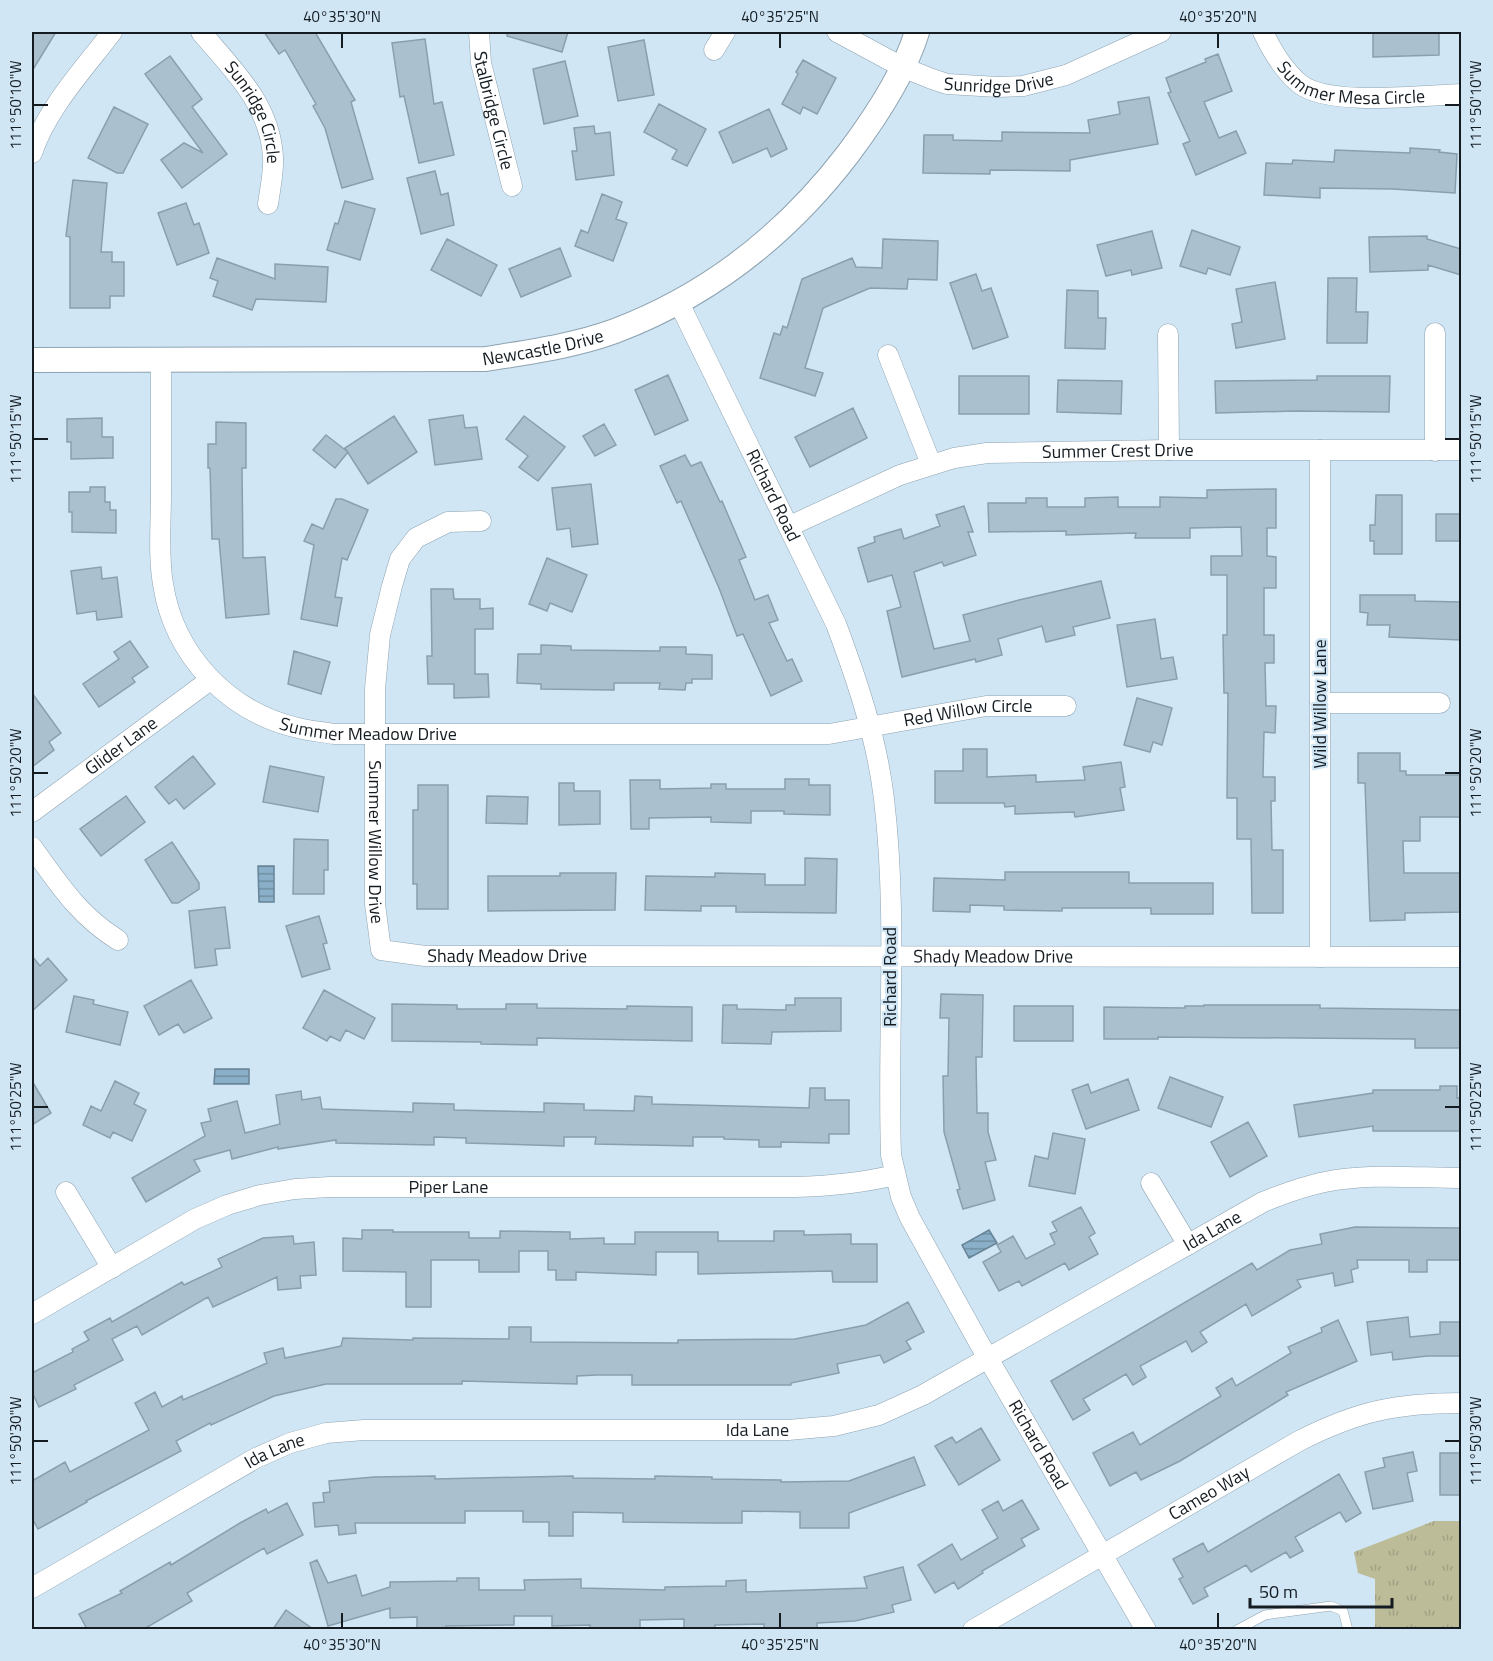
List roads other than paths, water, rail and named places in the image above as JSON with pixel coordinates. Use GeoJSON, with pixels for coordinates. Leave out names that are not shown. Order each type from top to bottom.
{"type":"FeatureCollection","features":[{"type":"Feature","properties":{"kind":"street"},"geometry":{"type":"LineString","coordinates":[[32,153],[37,137],[60,100],[112,32]]}},
{"type":"Feature","properties":{"kind":"street","name":"Sunridge Circle"},"geometry":{"type":"LineString","coordinates":[[201,32],[249,90],[263,112],[271,138],[273,160],[268,204]]}},
{"type":"Feature","properties":{"kind":"street","name":"Stalbridge Circle"},"geometry":{"type":"LineString","coordinates":[[479,32],[481,63],[512,186]]}},
{"type":"Feature","properties":{"kind":"street"},"geometry":{"type":"LineString","coordinates":[[714,50],[725,32]]}},
{"type":"Feature","properties":{"kind":"street","name":"Sunridge Drive"},"geometry":{"type":"LineString","coordinates":[[837,32],[902,68],[948,84],[998,87],[1023,86],[1066,75],[1161,32]]}},
{"type":"Feature","properties":{"kind":"street","name":"Newcastle Drive"},"geometry":{"type":"LineString","coordinates":[[32,360],[486,359],[543,350],[614,332],[679,303],[735,268],[806,205],[865,132],[902,68],[917,32]]}},
{"type":"Feature","properties":{"kind":"street","name":"Summer Mesa Circle"},"geometry":{"type":"LineString","coordinates":[[1263,32],[1275,57],[1302,86],[1327,94],[1365,98],[1461,94]]}},
{"type":"Feature","properties":{"kind":"street","name":"Richard Road"},"geometry":{"type":"LineString","coordinates":[[679,303],[836,624],[855,675],[870,728],[884,797],[890,867],[890,1127],[891,1155],[901,1197],[910,1218],[988,1358],[1146,1629]]}},
{"type":"Feature","properties":{"kind":"street"},"geometry":{"type":"LineString","coordinates":[[1435,451],[1436,333]]}},
{"type":"Feature","properties":{"kind":"street"},"geometry":{"type":"LineString","coordinates":[[1168,334],[1169,450]]}},
{"type":"Feature","properties":{"kind":"street"},"geometry":{"type":"LineString","coordinates":[[888,355],[931,464]]}},
{"type":"Feature","properties":{"kind":"street","name":"Summer Meadow Drive"},"geometry":{"type":"LineString","coordinates":[[161,360],[161,546],[163,584],[173,621],[190,656],[210,680],[229,696],[261,715],[297,728],[334,734],[374,735],[829,735],[870,728]]}},
{"type":"Feature","properties":{"kind":"street","name":"Summer Crest Drive"},"geometry":{"type":"LineString","coordinates":[[790,526],[876,485],[931,464],[987,453],[1169,450],[1461,450]]}},
{"type":"Feature","properties":{"kind":"street","name":"Wild Willow Lane"},"geometry":{"type":"LineString","coordinates":[[1320,450],[1320,957]]}},
{"type":"Feature","properties":{"kind":"street","name":"Summer Willow Drive"},"geometry":{"type":"LineString","coordinates":[[381,950],[375,904],[374,735],[380,635],[400,559],[416,538],[447,522],[481,521]]}},
{"type":"Feature","properties":{"kind":"street","name":"Glider Lane"},"geometry":{"type":"LineString","coordinates":[[32,812],[210,680]]}},
{"type":"Feature","properties":{"kind":"street"},"geometry":{"type":"LineString","coordinates":[[1320,704],[1440,704]]}},
{"type":"Feature","properties":{"kind":"street","name":"Red Willow Circle"},"geometry":{"type":"LineString","coordinates":[[870,728],[986,706],[1066,706]]}},
{"type":"Feature","properties":{"kind":"street"},"geometry":{"type":"LineString","coordinates":[[32,847],[76,908],[97,927],[118,940]]}},
{"type":"Feature","properties":{"kind":"street","name":"Shady Meadow Drive"},"geometry":{"type":"LineString","coordinates":[[381,950],[425,956],[1461,957]]}},
{"type":"Feature","properties":{"kind":"street","name":"Piper Lane"},"geometry":{"type":"LineString","coordinates":[[32,1314],[195,1219],[227,1205],[260,1195],[295,1189],[795,1187],[831,1186],[896,1175]]}},
{"type":"Feature","properties":{"kind":"street","name":"Ida Lane"},"geometry":{"type":"LineString","coordinates":[[32,1588],[256,1458],[290,1443],[326,1433],[364,1430],[788,1430],[834,1426],[879,1414],[922,1395],[1263,1202],[1295,1190],[1327,1182],[1361,1178],[1461,1178]]}},
{"type":"Feature","properties":{"kind":"street"},"geometry":{"type":"LineString","coordinates":[[1151,1183],[1188,1245]]}},
{"type":"Feature","properties":{"kind":"street"},"geometry":{"type":"LineString","coordinates":[[66,1192],[112,1268]]}},
{"type":"Feature","properties":{"kind":"street","name":"Cameo Way"},"geometry":{"type":"LineString","coordinates":[[973,1629],[1331,1424],[1366,1412],[1401,1405],[1461,1403]]}},
{"type":"Feature","properties":{"kind":"lane"},"geometry":{"type":"LineString","coordinates":[[1237,1629],[1265,1615],[1331,1606],[1343,1611],[1348,1629]]}},
{"type":"Feature","properties":{"kind":"water"},"geometry":{"type":"Polygon","coordinates":[[[258,866],[274,866],[274,902],[259,902],[258,866]]]}},
{"type":"Feature","properties":{"kind":"water"},"geometry":{"type":"Polygon","coordinates":[[[215,1069],[249,1069],[249,1084],[214,1084],[215,1069]]]}},
{"type":"Feature","properties":{"kind":"water"},"geometry":{"type":"Polygon","coordinates":[[[989,1230],[997,1243],[969,1258],[962,1245],[989,1230]]]}}]}
